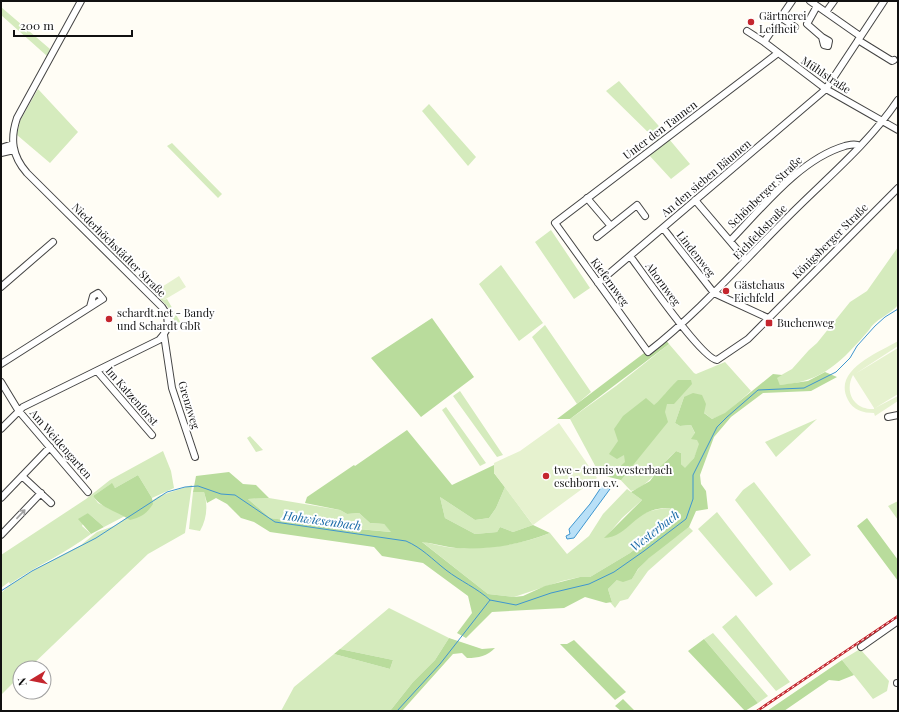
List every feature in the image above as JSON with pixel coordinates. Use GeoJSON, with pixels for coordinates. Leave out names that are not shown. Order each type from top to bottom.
{"type":"FeatureCollection","features":[{"type":"Feature","properties":{"kind":"street"},"geometry":{"type":"LineString","coordinates":[[13,147],[14,127],[21,109],[81,1]]}},
{"type":"Feature","properties":{"kind":"street"},"geometry":{"type":"LineString","coordinates":[[764,42],[792,1]]}},
{"type":"Feature","properties":{"kind":"street"},"geometry":{"type":"LineString","coordinates":[[810,1],[859,38],[892,61],[894,60]]}},
{"type":"Feature","properties":{"kind":"street"},"geometry":{"type":"LineString","coordinates":[[826,12],[834,1]]}},
{"type":"Feature","properties":{"kind":"street","name":"An den sieben Bäumen"},"geometry":{"type":"LineString","coordinates":[[598,283],[826,89],[884,1]]}},
{"type":"Feature","properties":{"kind":"street"},"geometry":{"type":"LineString","coordinates":[[817,6],[807,24],[822,37]]}},
{"type":"Feature","properties":{"kind":"street"},"geometry":{"type":"LineString","coordinates":[[780,17],[795,27]]}},
{"type":"Feature","properties":{"kind":"street","name":"Mühlstraße"},"geometry":{"type":"LineString","coordinates":[[748,31],[826,89],[898,130]]}},
{"type":"Feature","properties":{"kind":"street","name":"Unter den Tannen"},"geometry":{"type":"LineString","coordinates":[[555,223],[778,53]]}},
{"type":"Feature","properties":{"kind":"street","name":"Eichfeldstraße"},"geometry":{"type":"LineString","coordinates":[[648,352],[682,325],[860,146],[883,122],[898,100]]}},
{"type":"Feature","properties":{"kind":"street","name":"Schönberger Straße"},"geometry":{"type":"LineString","coordinates":[[730,241],[808,164],[833,150],[853,144],[860,146]]}},
{"type":"Feature","properties":{"kind":"street"},"geometry":{"type":"LineString","coordinates":[[1,148],[13,147]]}},
{"type":"Feature","properties":{"kind":"street"},"geometry":{"type":"LineString","coordinates":[[1,153],[13,147]]}},
{"type":"Feature","properties":{"kind":"street","name":"Niederhöchstädter Straße"},"geometry":{"type":"LineString","coordinates":[[13,147],[19,163],[27,173],[162,307],[166,313],[168,324],[164,335]]}},
{"type":"Feature","properties":{"kind":"street","name":"Königsberger Straße"},"geometry":{"type":"LineString","coordinates":[[723,357],[748,340],[768,318],[898,188]]}},
{"type":"Feature","properties":{"kind":"street"},"geometry":{"type":"LineString","coordinates":[[588,198],[610,225]]}},
{"type":"Feature","properties":{"kind":"street"},"geometry":{"type":"LineString","coordinates":[[695,200],[746,260]]}},
{"type":"Feature","properties":{"kind":"street"},"geometry":{"type":"LineString","coordinates":[[597,237],[610,225],[637,205],[645,216]]}},
{"type":"Feature","properties":{"kind":"street","name":"Kiefernweg"},"geometry":{"type":"LineString","coordinates":[[555,223],[648,352]]}},
{"type":"Feature","properties":{"kind":"street","name":"Lindenweg"},"geometry":{"type":"LineString","coordinates":[[663,228],[714,292]]}},
{"type":"Feature","properties":{"kind":"street"},"geometry":{"type":"LineString","coordinates":[[1,287],[53,242]]}},
{"type":"Feature","properties":{"kind":"street","name":"Ahornweg"},"geometry":{"type":"LineString","coordinates":[[630,256],[682,325],[711,359],[717,360],[723,357]]}},
{"type":"Feature","properties":{"kind":"street"},"geometry":{"type":"LineString","coordinates":[[714,292],[768,318]]}},
{"type":"Feature","properties":{"kind":"street"},"geometry":{"type":"LineString","coordinates":[[1,364],[90,307]]}},
{"type":"Feature","properties":{"kind":"street"},"geometry":{"type":"LineString","coordinates":[[1,428],[18,410],[159,340],[164,335]]}},
{"type":"Feature","properties":{"kind":"street","name":"Grenzweg"},"geometry":{"type":"LineString","coordinates":[[164,335],[172,388],[195,457]]}},
{"type":"Feature","properties":{"kind":"street","name":"Im Katzenforst"},"geometry":{"type":"LineString","coordinates":[[97,371],[152,435]]}},
{"type":"Feature","properties":{"kind":"street","name":"Am Weidengarten"},"geometry":{"type":"LineString","coordinates":[[1,382],[18,410],[88,492]]}},
{"type":"Feature","properties":{"kind":"street"},"geometry":{"type":"LineString","coordinates":[[888,417],[898,415]]}},
{"type":"Feature","properties":{"kind":"street"},"geometry":{"type":"LineString","coordinates":[[1,498],[50,447]]}},
{"type":"Feature","properties":{"kind":"street"},"geometry":{"type":"LineString","coordinates":[[22,476],[51,503]]}},
{"type":"Feature","properties":{"kind":"street"},"geometry":{"type":"LineString","coordinates":[[1,535],[41,493]]}},
{"type":"Feature","properties":{"kind":"street"},"geometry":{"type":"LineString","coordinates":[[861,646],[898,621]]}},
{"type":"Feature","properties":{"kind":"green space"},"geometry":{"type":"Polygon","coordinates":[[[1,7],[50,49],[47,56],[1,15],[1,7]]]}},
{"type":"Feature","properties":{"kind":"green space"},"geometry":{"type":"Polygon","coordinates":[[[619,81],[665,133],[657,141],[606,91],[619,81]]]}},
{"type":"Feature","properties":{"kind":"green space"},"geometry":{"type":"Polygon","coordinates":[[[38,89],[78,132],[50,163],[17,135],[20,121],[38,89]]]}},
{"type":"Feature","properties":{"kind":"green space"},"geometry":{"type":"Polygon","coordinates":[[[429,104],[476,157],[468,166],[422,111],[429,104]]]}},
{"type":"Feature","properties":{"kind":"green space"},"geometry":{"type":"Polygon","coordinates":[[[669,139],[690,164],[671,179],[649,155],[669,139]]]}},
{"type":"Feature","properties":{"kind":"green space"},"geometry":{"type":"Polygon","coordinates":[[[172,143],[222,194],[218,198],[167,146],[172,143]]]}},
{"type":"Feature","properties":{"kind":"green space"},"geometry":{"type":"Polygon","coordinates":[[[551,230],[590,288],[574,299],[535,242],[551,230]]]}},
{"type":"Feature","properties":{"kind":"green space"},"geometry":{"type":"Polygon","coordinates":[[[898,247],[898,305],[871,326],[850,351],[830,368],[808,380],[780,385],[776,378],[792,369],[817,343],[850,302],[867,291],[898,247]]]}},
{"type":"Feature","properties":{"kind":"green space"},"geometry":{"type":"Polygon","coordinates":[[[501,265],[543,323],[519,341],[479,284],[501,265]]]}},
{"type":"Feature","properties":{"kind":"green space"},"geometry":{"type":"Polygon","coordinates":[[[142,273],[164,300],[167,299],[182,325],[179,324],[173,326],[172,317],[168,307],[140,278],[142,273]]]}},
{"type":"Feature","properties":{"kind":"green space"},"geometry":{"type":"Polygon","coordinates":[[[179,276],[186,287],[164,300],[157,290],[179,276]]]}},
{"type":"Feature","properties":{"kind":"green space"},"geometry":{"type":"Polygon","coordinates":[[[432,318],[474,377],[421,417],[371,358],[432,318]]]}},
{"type":"Feature","properties":{"kind":"green space"},"geometry":{"type":"Polygon","coordinates":[[[545,325],[591,392],[577,404],[532,337],[545,325]]]}},
{"type":"Feature","properties":{"kind":"green space"},"geometry":{"type":"Polygon","coordinates":[[[664,338],[669,344],[570,419],[557,419],[664,338]]]}},
{"type":"Feature","properties":{"kind":"green space"},"geometry":{"type":"Polygon","coordinates":[[[898,341],[898,346],[855,374],[898,348],[898,394],[875,408],[898,396],[898,401],[875,416],[874,413],[856,409],[848,400],[845,389],[846,380],[852,371],[869,357],[898,341]],[[853,375],[850,381],[850,393],[853,399],[856,403],[867,409],[874,408],[853,375]]]}},
{"type":"Feature","properties":{"kind":"green space"},"geometry":{"type":"Polygon","coordinates":[[[669,344],[694,373],[696,374],[725,362],[751,391],[725,414],[712,419],[684,397],[675,423],[680,426],[691,425],[700,444],[694,458],[685,469],[681,464],[681,453],[676,451],[650,480],[638,489],[631,491],[614,473],[609,477],[599,473],[570,419],[616,386],[669,344]]]}},
{"type":"Feature","properties":{"kind":"green space"},"geometry":{"type":"Polygon","coordinates":[[[825,372],[837,377],[811,391],[763,393],[731,417],[714,437],[700,475],[701,484],[706,491],[708,509],[696,511],[689,527],[649,558],[638,569],[632,579],[623,582],[617,580],[608,589],[612,602],[606,603],[585,597],[564,608],[492,612],[466,638],[457,633],[472,613],[468,596],[423,563],[382,556],[374,547],[270,532],[254,522],[241,518],[227,504],[216,498],[207,503],[204,492],[193,492],[196,476],[229,472],[243,484],[256,485],[269,498],[248,499],[270,518],[335,527],[391,532],[384,524],[370,523],[359,513],[347,514],[340,510],[305,503],[307,497],[407,430],[452,485],[494,465],[494,473],[505,487],[496,508],[489,518],[475,520],[440,497],[445,518],[475,534],[497,532],[500,527],[513,532],[533,525],[550,533],[516,544],[480,548],[456,548],[422,542],[488,594],[514,597],[523,596],[545,586],[580,577],[590,577],[630,553],[653,535],[666,521],[675,515],[674,509],[661,508],[651,511],[642,515],[621,532],[604,538],[642,500],[631,492],[650,481],[660,467],[676,451],[681,453],[681,464],[685,468],[694,458],[699,444],[697,440],[691,439],[695,433],[691,425],[680,426],[675,423],[684,397],[693,393],[702,395],[706,404],[704,413],[712,419],[725,413],[773,374],[782,375],[777,378],[780,385],[808,381],[825,372]]]}},
{"type":"Feature","properties":{"kind":"green space"},"geometry":{"type":"Polygon","coordinates":[[[678,380],[691,380],[692,384],[674,404],[667,404],[665,412],[668,422],[621,480],[609,477],[625,462],[624,455],[617,459],[609,454],[618,441],[614,429],[623,416],[646,398],[654,405],[678,380]]]}},
{"type":"Feature","properties":{"kind":"green space"},"geometry":{"type":"Polygon","coordinates":[[[460,391],[503,455],[497,457],[453,396],[460,391]]]}},
{"type":"Feature","properties":{"kind":"green space"},"geometry":{"type":"Polygon","coordinates":[[[446,407],[486,463],[480,466],[442,410],[446,407]]]}},
{"type":"Feature","properties":{"kind":"green space"},"geometry":{"type":"Polygon","coordinates":[[[817,419],[776,457],[765,442],[817,419]]]}},
{"type":"Feature","properties":{"kind":"green space","name":"twe - tennis westerbach eschborn e.v."},"geometry":{"type":"Polygon","coordinates":[[[559,423],[597,478],[533,525],[494,473],[494,463],[520,451],[559,423]]]}},
{"type":"Feature","properties":{"kind":"green space"},"geometry":{"type":"Polygon","coordinates":[[[250,436],[263,450],[256,452],[247,438],[250,436]]]}},
{"type":"Feature","properties":{"kind":"green space"},"geometry":{"type":"Polygon","coordinates":[[[163,451],[171,471],[174,488],[152,498],[138,475],[115,488],[111,484],[93,496],[98,503],[125,516],[104,527],[88,513],[82,526],[91,534],[10,584],[9,582],[1,588],[1,555],[86,499],[110,480],[163,451]]]}},
{"type":"Feature","properties":{"kind":"green space"},"geometry":{"type":"Polygon","coordinates":[[[138,475],[152,498],[153,504],[138,518],[130,520],[100,504],[93,496],[112,483],[115,488],[138,475]]]}},
{"type":"Feature","properties":{"kind":"green space"},"geometry":{"type":"Polygon","coordinates":[[[754,482],[811,555],[790,571],[735,500],[743,490],[754,482]]]}},
{"type":"Feature","properties":{"kind":"green space"},"geometry":{"type":"Polygon","coordinates":[[[192,485],[185,533],[148,554],[37,660],[12,660],[12,684],[1,695],[1,593],[10,585],[32,571],[81,545],[97,532],[114,526],[159,496],[192,485]]]}},
{"type":"Feature","properties":{"kind":"green space"},"geometry":{"type":"Polygon","coordinates":[[[505,487],[533,525],[513,532],[500,527],[497,532],[475,534],[445,518],[440,497],[475,520],[489,518],[496,508],[505,487]]]}},
{"type":"Feature","properties":{"kind":"green space"},"geometry":{"type":"Polygon","coordinates":[[[627,489],[642,500],[622,518],[605,538],[637,517],[655,510],[674,509],[676,515],[666,521],[653,535],[630,553],[590,577],[580,577],[562,581],[514,597],[488,594],[421,541],[451,548],[479,548],[527,541],[550,533],[567,554],[589,536],[603,514],[627,489]]]}},
{"type":"Feature","properties":{"kind":"green space"},"geometry":{"type":"Polygon","coordinates":[[[193,492],[204,492],[205,497],[205,517],[200,531],[189,529],[193,492]]]}},
{"type":"Feature","properties":{"kind":"green space"},"geometry":{"type":"Polygon","coordinates":[[[269,498],[340,510],[347,514],[359,513],[370,523],[384,524],[392,532],[335,527],[270,518],[248,499],[269,498]]]}},
{"type":"Feature","properties":{"kind":"green space"},"geometry":{"type":"Polygon","coordinates":[[[898,501],[898,520],[888,506],[898,501]]]}},
{"type":"Feature","properties":{"kind":"green space"},"geometry":{"type":"Polygon","coordinates":[[[717,512],[773,584],[756,597],[698,529],[717,512]]]}},
{"type":"Feature","properties":{"kind":"green space"},"geometry":{"type":"Polygon","coordinates":[[[88,513],[104,527],[91,534],[78,519],[88,513]]]}},
{"type":"Feature","properties":{"kind":"green space"},"geometry":{"type":"Polygon","coordinates":[[[867,518],[898,560],[898,581],[857,526],[867,518]]]}},
{"type":"Feature","properties":{"kind":"green space"},"geometry":{"type":"Polygon","coordinates":[[[689,527],[693,531],[648,571],[628,599],[620,601],[615,608],[610,602],[612,602],[608,589],[617,580],[632,579],[650,557],[689,527]]]}},
{"type":"Feature","properties":{"kind":"green space"},"geometry":{"type":"Polygon","coordinates":[[[389,608],[449,638],[435,660],[413,682],[390,711],[281,711],[294,687],[334,654],[390,669],[393,660],[340,649],[389,608]]]}},
{"type":"Feature","properties":{"kind":"green space"},"geometry":{"type":"Polygon","coordinates":[[[736,615],[790,682],[776,691],[722,627],[736,615]]]}},
{"type":"Feature","properties":{"kind":"green space"},"geometry":{"type":"Polygon","coordinates":[[[713,633],[768,696],[758,703],[704,639],[713,633]]]}},
{"type":"Feature","properties":{"kind":"green space"},"geometry":{"type":"Polygon","coordinates":[[[449,638],[482,649],[495,648],[486,655],[475,658],[467,658],[462,653],[453,654],[402,711],[390,711],[413,682],[435,660],[449,638]]]}},
{"type":"Feature","properties":{"kind":"green space"},"geometry":{"type":"Polygon","coordinates":[[[704,639],[758,703],[745,711],[688,651],[704,639]]]}},
{"type":"Feature","properties":{"kind":"green space"},"geometry":{"type":"Polygon","coordinates":[[[574,640],[626,692],[615,700],[560,644],[567,644],[574,640]]]}},
{"type":"Feature","properties":{"kind":"green space"},"geometry":{"type":"Polygon","coordinates":[[[340,649],[393,660],[390,669],[334,654],[340,649]]]}},
{"type":"Feature","properties":{"kind":"green space"},"geometry":{"type":"Polygon","coordinates":[[[860,649],[889,681],[887,691],[873,699],[842,660],[860,649]]]}},
{"type":"Feature","properties":{"kind":"green space"},"geometry":{"type":"Polygon","coordinates":[[[842,660],[854,675],[839,681],[829,680],[784,711],[767,711],[842,660]]]}},
{"type":"Feature","properties":{"kind":"green space"},"geometry":{"type":"Polygon","coordinates":[[[623,699],[635,711],[621,711],[615,706],[623,699]]]}},
{"type":"Feature","properties":{"kind":"water"},"geometry":{"type":"Polygon","coordinates":[[[602,486],[610,489],[574,538],[567,539],[566,536],[570,534],[569,529],[590,504],[602,486]]]}},
{"type":"Feature","properties":{"kind":"waterway","name":"Westerbach"},"geometry":{"type":"LineString","coordinates":[[397,711],[440,664],[490,600],[516,605],[551,593],[589,584],[614,572],[686,519],[693,499],[693,475],[717,427],[727,417],[758,390],[804,388],[836,372],[850,358],[857,346],[875,326],[885,317],[898,309]]}},
{"type":"Feature","properties":{"kind":"waterway","name":"Hohwiesenbach"},"geometry":{"type":"LineString","coordinates":[[1,591],[32,571],[96,538],[167,492],[185,487],[198,486],[221,494],[235,495],[275,522],[406,541],[422,550],[451,574],[490,600]]}},
{"type":"Feature","properties":{"kind":"railway"},"geometry":{"type":"LineString","coordinates":[[757,711],[898,616]]}},
{"type":"Feature","properties":{"kind":"place","name":"Gärtnerei Leifheit"},"geometry":{"type":"Point","coordinates":[751,22]}},
{"type":"Feature","properties":{"kind":"place","name":"Gästehaus Eichfeld"},"geometry":{"type":"Point","coordinates":[726,291]}},
{"type":"Feature","properties":{"kind":"place","name":"schardt.net - Bandy und Schardt GbR"},"geometry":{"type":"Point","coordinates":[109,319]}},
{"type":"Feature","properties":{"kind":"place","name":"Buchenweg"},"geometry":{"type":"Point","coordinates":[769,323]}},
{"type":"Feature","properties":{"kind":"place","name":"twe - tennis westerbach eschborn e.v."},"geometry":{"type":"Point","coordinates":[546,476]}}]}
